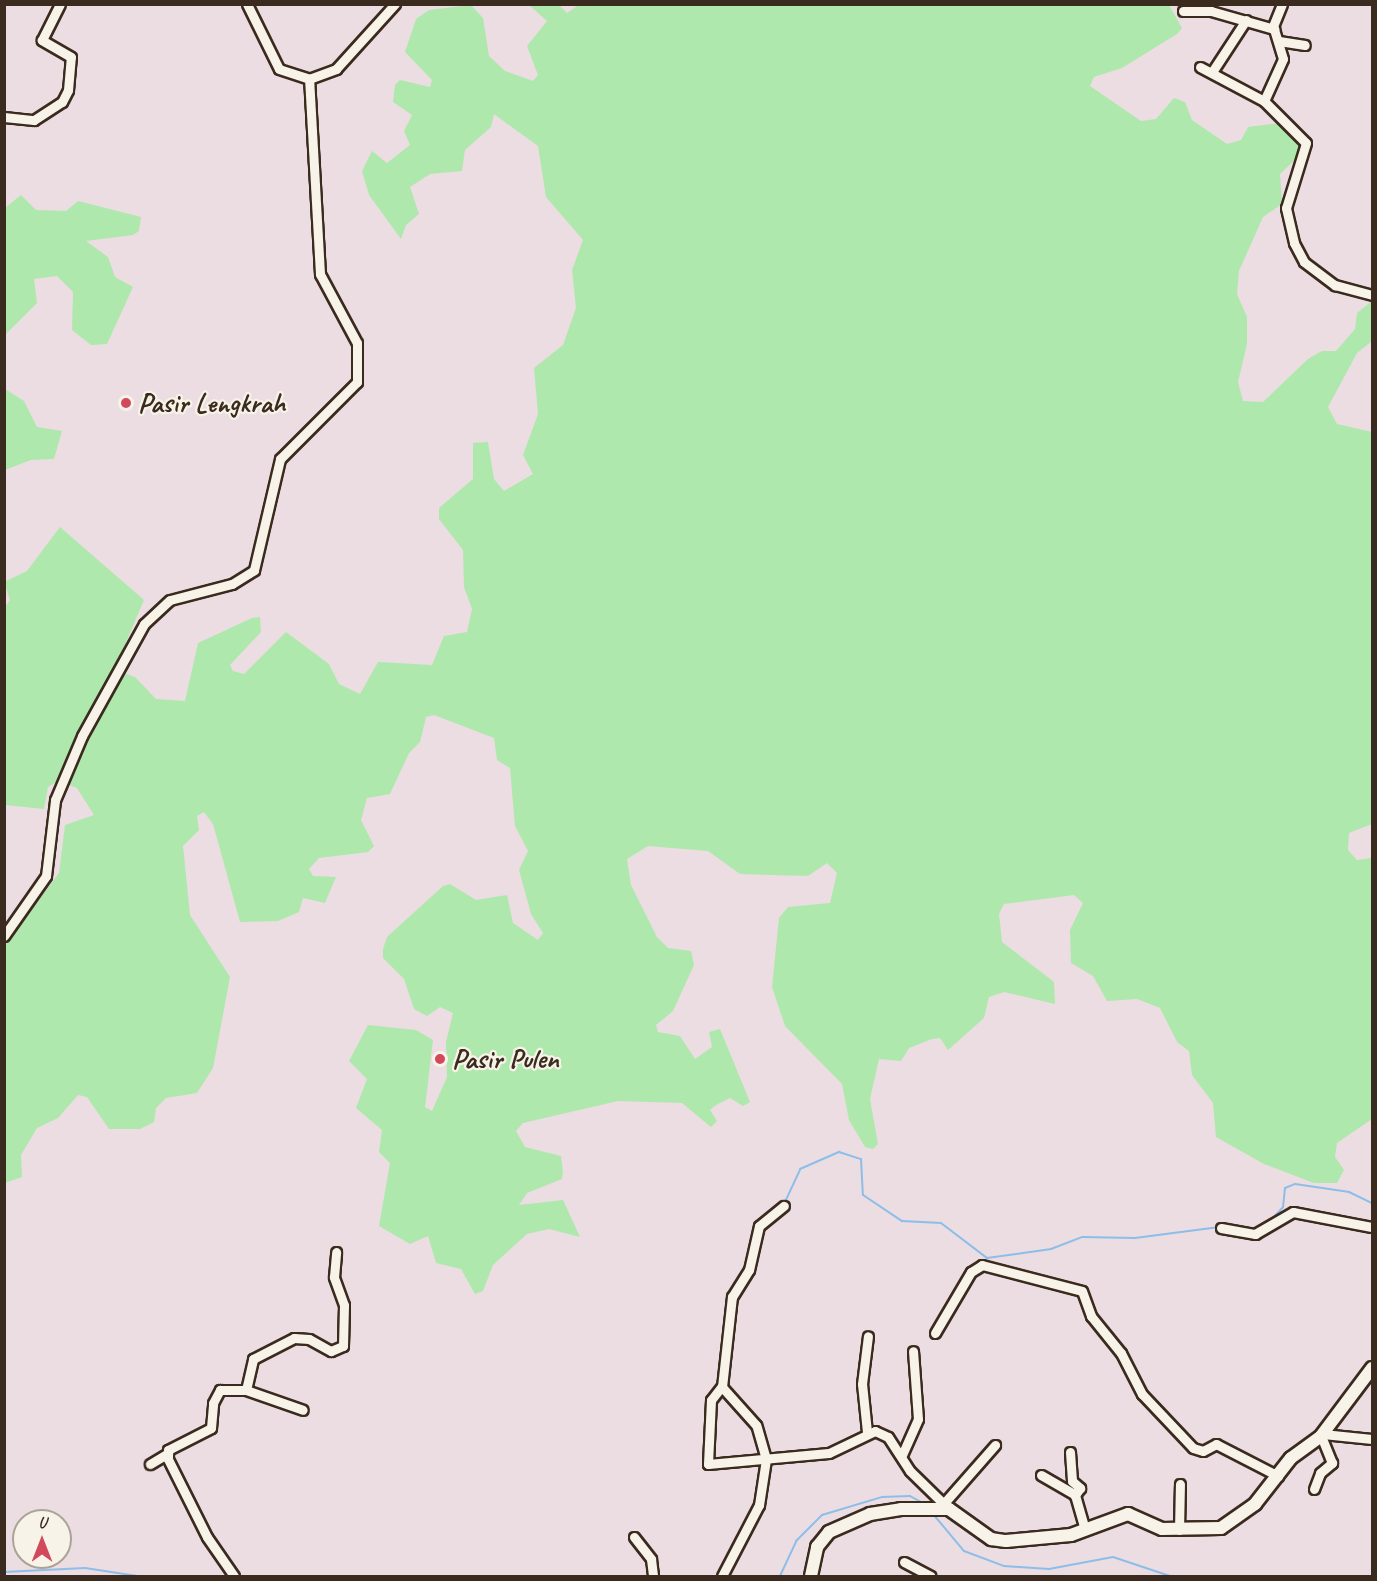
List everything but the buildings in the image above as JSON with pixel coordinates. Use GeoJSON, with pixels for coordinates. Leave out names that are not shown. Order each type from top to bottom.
{"type":"FeatureCollection","features":[{"type":"Feature","properties":{"kind":"street"},"geometry":{"type":"LineString","coordinates":[[4,117],[34,120],[62,102],[68,90],[71,57],[42,40],[60,4]]}},
{"type":"Feature","properties":{"kind":"street"},"geometry":{"type":"LineString","coordinates":[[247,4],[279,69],[309,79],[336,69],[395,4]]}},
{"type":"Feature","properties":{"kind":"street"},"geometry":{"type":"LineString","coordinates":[[1264,101],[1281,66],[1279,41],[1274,29],[1282,4]]}},
{"type":"Feature","properties":{"kind":"street"},"geometry":{"type":"LineString","coordinates":[[1183,11],[1211,10],[1274,29]]}},
{"type":"Feature","properties":{"kind":"street"},"geometry":{"type":"LineString","coordinates":[[1212,72],[1246,20]]}},
{"type":"Feature","properties":{"kind":"street"},"geometry":{"type":"LineString","coordinates":[[1279,41],[1305,45]]}},
{"type":"Feature","properties":{"kind":"street"},"geometry":{"type":"LineString","coordinates":[[1200,67],[1264,101],[1306,143],[1286,208],[1301,257],[1335,285],[1372,295]]}},
{"type":"Feature","properties":{"kind":"street"},"geometry":{"type":"LineString","coordinates":[[4,936],[46,876],[55,800],[82,736],[144,624],[170,600],[232,584],[254,570],[280,459],[357,382],[357,343],[320,274],[309,79]]}},
{"type":"Feature","properties":{"kind":"street"},"geometry":{"type":"LineString","coordinates":[[784,1206],[759,1226],[748,1270],[732,1297],[722,1386],[711,1400],[706,1462],[829,1453],[867,1432],[881,1432],[902,1455],[910,1471],[946,1507],[998,1540],[1059,1537],[1130,1514],[1162,1529],[1215,1529],[1234,1521],[1278,1476],[1296,1453],[1322,1435],[1372,1368]]}},
{"type":"Feature","properties":{"kind":"street"},"geometry":{"type":"LineString","coordinates":[[1221,1228],[1256,1233],[1293,1212],[1372,1227]]}},
{"type":"Feature","properties":{"kind":"street"},"geometry":{"type":"LineString","coordinates":[[246,1390],[253,1359],[294,1338],[309,1339],[331,1351],[343,1347],[344,1305],[334,1276],[336,1252]]}},
{"type":"Feature","properties":{"kind":"street"},"geometry":{"type":"LineString","coordinates":[[935,1333],[971,1272],[982,1265],[1082,1291],[1092,1316],[1121,1353],[1142,1394],[1193,1448],[1203,1451],[1216,1444],[1278,1476]]}},
{"type":"Feature","properties":{"kind":"street"},"geometry":{"type":"LineString","coordinates":[[867,1432],[862,1384],[868,1336]]}},
{"type":"Feature","properties":{"kind":"street"},"geometry":{"type":"LineString","coordinates":[[902,1455],[918,1419],[913,1351]]}},
{"type":"Feature","properties":{"kind":"street"},"geometry":{"type":"LineString","coordinates":[[722,1386],[756,1425],[766,1459],[759,1505],[722,1576]]}},
{"type":"Feature","properties":{"kind":"street"},"geometry":{"type":"LineString","coordinates":[[150,1464],[168,1453],[174,1443],[212,1428],[218,1391],[246,1390],[303,1410]]}},
{"type":"Feature","properties":{"kind":"street"},"geometry":{"type":"LineString","coordinates":[[1322,1435],[1372,1439]]}},
{"type":"Feature","properties":{"kind":"street"},"geometry":{"type":"LineString","coordinates":[[1314,1489],[1320,1473],[1332,1463],[1322,1435]]}},
{"type":"Feature","properties":{"kind":"street"},"geometry":{"type":"LineString","coordinates":[[814,1576],[819,1542],[838,1526],[876,1513],[946,1507],[995,1445]]}},
{"type":"Feature","properties":{"kind":"street"},"geometry":{"type":"LineString","coordinates":[[1070,1452],[1072,1481],[1080,1488],[1075,1495]]}},
{"type":"Feature","properties":{"kind":"street"},"geometry":{"type":"LineString","coordinates":[[168,1453],[207,1537],[234,1576]]}},
{"type":"Feature","properties":{"kind":"street"},"geometry":{"type":"LineString","coordinates":[[1041,1475],[1075,1495],[1085,1530]]}},
{"type":"Feature","properties":{"kind":"street"},"geometry":{"type":"LineString","coordinates":[[1179,1530],[1180,1484]]}},
{"type":"Feature","properties":{"kind":"street"},"geometry":{"type":"LineString","coordinates":[[634,1537],[651,1559],[653,1576]]}},
{"type":"Feature","properties":{"kind":"street"},"geometry":{"type":"LineString","coordinates":[[904,1562],[930,1576]]}},
{"type":"Feature","properties":{"kind":"green space"},"geometry":{"type":"Polygon","coordinates":[[[580,4],[1169,5],[1182,28],[1177,34],[1122,68],[1094,77],[1090,86],[1141,121],[1156,119],[1174,98],[1185,102],[1192,120],[1227,144],[1241,140],[1248,127],[1281,123],[1302,142],[1301,154],[1280,174],[1282,204],[1263,217],[1239,271],[1237,294],[1247,317],[1247,344],[1238,382],[1243,401],[1263,402],[1308,359],[1322,351],[1336,351],[1355,329],[1357,313],[1372,301],[1372,341],[1357,353],[1328,407],[1337,424],[1372,432],[1372,824],[1349,833],[1348,850],[1357,860],[1372,858],[1372,1119],[1337,1143],[1335,1157],[1344,1170],[1337,1183],[1314,1183],[1264,1164],[1216,1137],[1213,1103],[1192,1075],[1189,1051],[1177,1042],[1160,1008],[1137,999],[1107,1001],[1093,976],[1071,963],[1070,930],[1083,903],[1074,895],[1004,904],[999,914],[1002,942],[1054,982],[1055,1004],[1004,992],[989,997],[984,1018],[948,1050],[940,1038],[932,1039],[909,1048],[901,1061],[879,1059],[870,1099],[878,1144],[873,1149],[865,1147],[849,1120],[842,1084],[785,1026],[772,987],[779,918],[788,907],[830,903],[837,873],[827,863],[808,876],[740,874],[708,851],[648,846],[627,859],[631,885],[657,937],[668,948],[691,951],[694,965],[673,1011],[656,1025],[658,1032],[680,1036],[695,1059],[712,1047],[709,1032],[720,1029],[750,1102],[743,1106],[730,1098],[716,1105],[710,1110],[717,1121],[711,1127],[682,1103],[618,1101],[523,1123],[516,1131],[525,1147],[561,1156],[563,1172],[562,1179],[527,1193],[519,1205],[563,1200],[580,1237],[549,1229],[527,1234],[493,1265],[483,1291],[475,1294],[461,1269],[436,1263],[428,1236],[410,1244],[379,1226],[390,1163],[379,1152],[382,1130],[356,1108],[367,1079],[349,1061],[368,1025],[416,1030],[433,1040],[425,1107],[432,1111],[447,1077],[446,1042],[453,1013],[440,1007],[427,1016],[414,1009],[404,979],[383,958],[383,949],[387,937],[443,886],[450,884],[476,900],[507,895],[513,923],[538,940],[543,933],[531,914],[519,870],[528,851],[515,826],[510,768],[497,760],[494,738],[434,715],[426,717],[420,742],[409,753],[390,794],[367,798],[361,820],[374,846],[368,852],[319,858],[309,869],[313,876],[336,877],[325,903],[303,898],[299,912],[278,921],[240,922],[213,824],[204,812],[197,816],[199,830],[183,846],[190,915],[230,977],[213,1068],[197,1093],[166,1098],[156,1108],[154,1122],[140,1129],[109,1129],[87,1097],[78,1095],[58,1118],[37,1128],[21,1155],[22,1177],[5,1183],[5,945],[59,873],[65,825],[94,815],[77,788],[58,781],[48,787],[44,809],[5,805],[4,608],[10,600],[4,582],[27,571],[60,527],[144,600],[114,670],[135,677],[156,699],[185,701],[198,643],[252,618],[260,617],[261,632],[230,665],[233,671],[244,674],[286,632],[329,664],[339,684],[360,694],[378,662],[432,665],[444,636],[467,632],[472,609],[464,587],[463,550],[439,519],[439,508],[473,479],[473,443],[488,442],[494,479],[504,491],[533,474],[523,455],[538,414],[534,368],[563,345],[576,308],[572,270],[583,240],[546,197],[538,146],[494,114],[491,127],[465,150],[462,171],[430,174],[410,187],[419,214],[406,225],[401,239],[369,195],[362,171],[372,151],[387,163],[410,145],[404,131],[412,115],[393,102],[395,85],[400,80],[430,87],[432,80],[405,52],[416,19],[429,10],[471,5],[483,18],[489,56],[505,71],[533,81],[538,75],[527,46],[547,21],[529,5],[559,5],[567,13],[580,4]]]}},
{"type":"Feature","properties":{"kind":"green space"},"geometry":{"type":"Polygon","coordinates":[[[21,195],[36,210],[66,211],[78,201],[141,217],[139,231],[133,235],[86,241],[108,257],[115,277],[133,287],[107,344],[91,345],[72,330],[73,292],[57,276],[34,279],[37,303],[5,335],[5,208],[21,195]]]}},
{"type":"Feature","properties":{"kind":"green space"},"geometry":{"type":"Polygon","coordinates":[[[5,389],[24,401],[37,427],[62,431],[54,459],[31,460],[5,470],[5,389]]]}},
{"type":"Feature","properties":{"kind":"waterway"},"geometry":{"type":"LineString","coordinates":[[784,1204],[800,1169],[839,1152],[861,1159],[863,1195],[902,1221],[941,1223],[987,1258],[1051,1249],[1082,1237],[1135,1238],[1219,1227]]}},
{"type":"Feature","properties":{"kind":"waterway"},"geometry":{"type":"LineString","coordinates":[[1272,1219],[1283,1207],[1285,1188],[1295,1184],[1349,1192],[1372,1203]]}},
{"type":"Feature","properties":{"kind":"waterway"},"geometry":{"type":"LineString","coordinates":[[780,1576],[796,1541],[822,1515],[882,1497],[910,1496],[926,1505]]}},
{"type":"Feature","properties":{"kind":"waterway"},"geometry":{"type":"LineString","coordinates":[[933,1514],[964,1551],[1004,1566],[1049,1569],[1113,1557],[1170,1576]]}},
{"type":"Feature","properties":{"kind":"waterway"},"geometry":{"type":"LineString","coordinates":[[4,1572],[85,1568],[137,1576]]}},
{"type":"Feature","properties":{"kind":"place","name":"Pasir Lengkrah"},"geometry":{"type":"Point","coordinates":[126,403]}},
{"type":"Feature","properties":{"kind":"place","name":"Pasir Pulen"},"geometry":{"type":"Point","coordinates":[440,1059]}}]}
